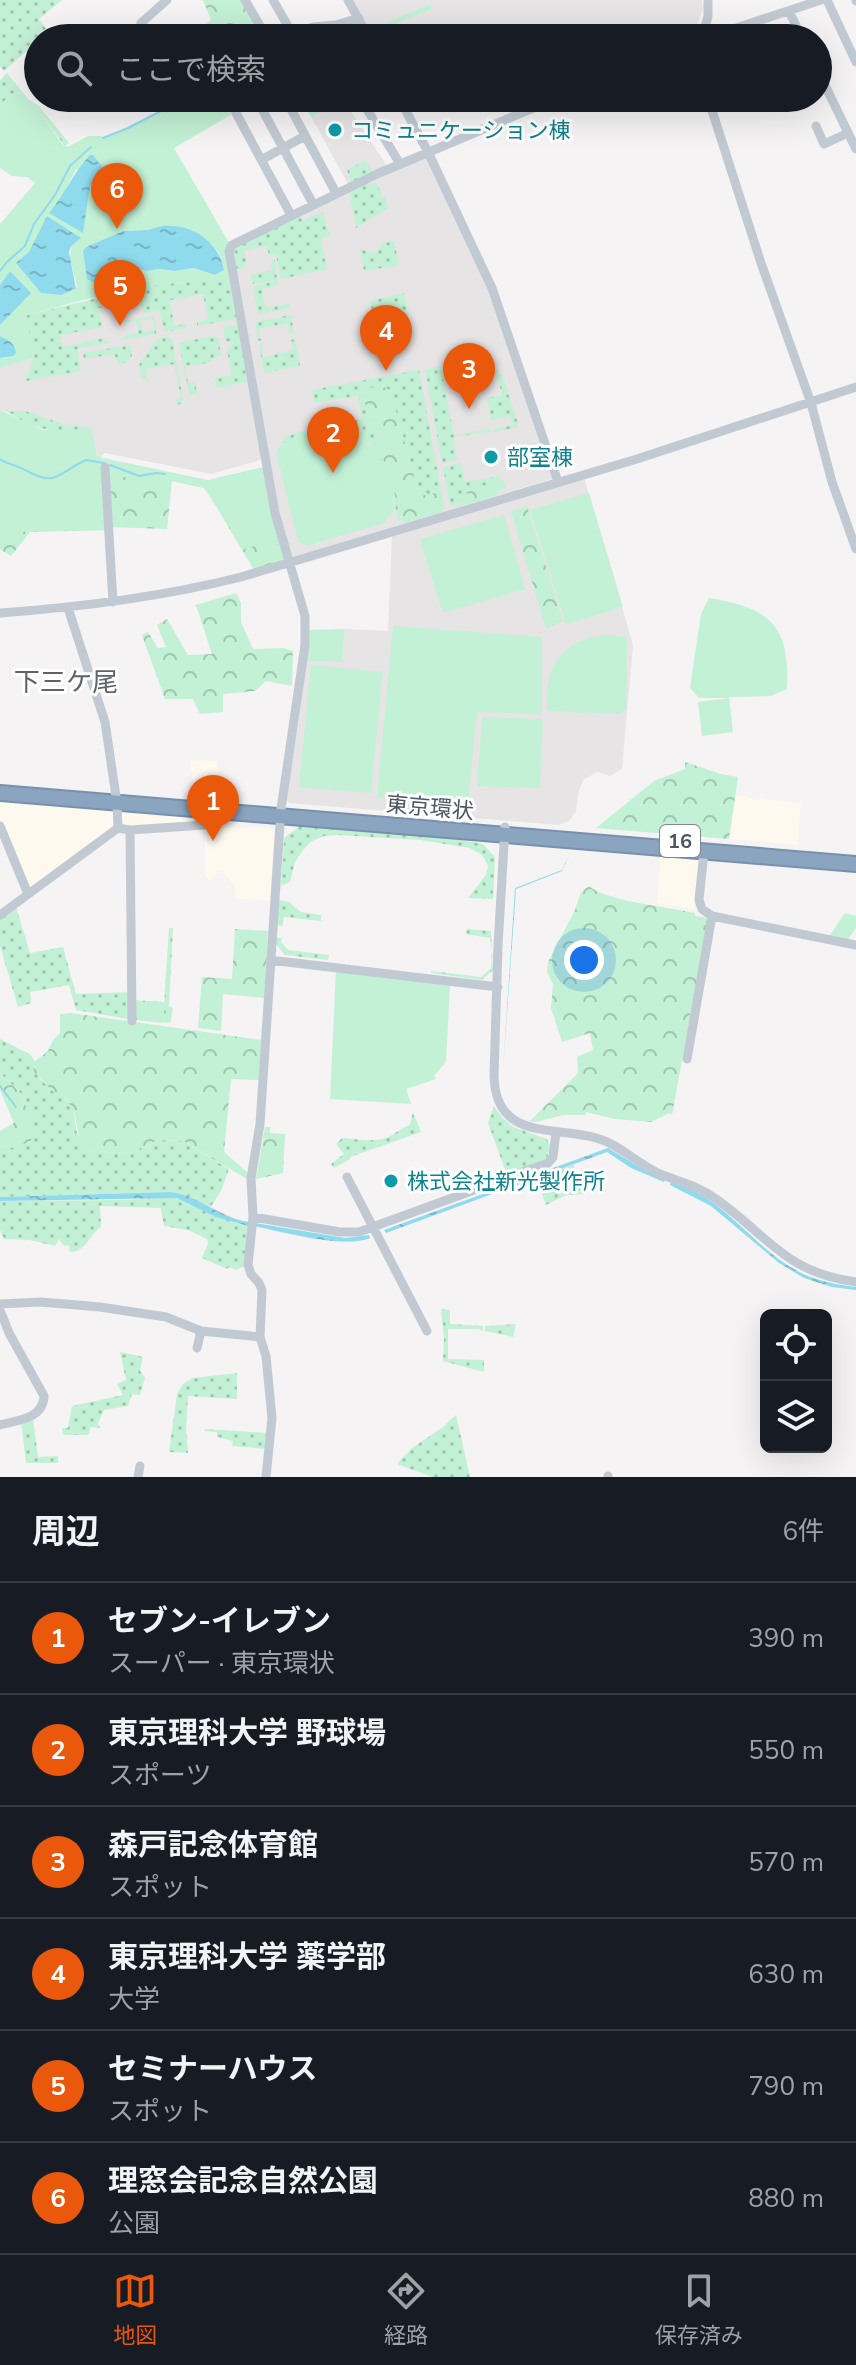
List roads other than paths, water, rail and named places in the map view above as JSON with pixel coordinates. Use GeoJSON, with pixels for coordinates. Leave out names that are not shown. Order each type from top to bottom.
{"type":"FeatureCollection","features":[{"type":"Feature","properties":{"kind":"highway","name":"東京環状"},"geometry":{"type":"LineString","coordinates":[[0,785],[281,813],[856,856]]}},
{"type":"Feature","properties":{"kind":"highway","name":"東京環状"},"geometry":{"type":"LineString","coordinates":[[0,793],[115,798],[206,811],[281,813]]}},
{"type":"Feature","properties":{"kind":"highway","name":"東京環状"},"geometry":{"type":"LineString","coordinates":[[505,831],[856,864]]}},
{"type":"Feature","properties":{"kind":"street"},"geometry":{"type":"LineString","coordinates":[[141,23],[167,0]]}},
{"type":"Feature","properties":{"kind":"street"},"geometry":{"type":"LineString","coordinates":[[245,0],[259,24]]}},
{"type":"Feature","properties":{"kind":"street"},"geometry":{"type":"LineString","coordinates":[[273,0],[284,24]]}},
{"type":"Feature","properties":{"kind":"street"},"geometry":{"type":"LineString","coordinates":[[348,0],[362,24]]}},
{"type":"Feature","properties":{"kind":"street"},"geometry":{"type":"LineString","coordinates":[[707,24],[708,0]]}},
{"type":"Feature","properties":{"kind":"street"},"geometry":{"type":"LineString","coordinates":[[748,24],[824,0],[856,62]]}},
{"type":"Feature","properties":{"kind":"street"},"geometry":{"type":"LineString","coordinates":[[789,11],[795,24]]}},
{"type":"Feature","properties":{"kind":"street"},"geometry":{"type":"LineString","coordinates":[[339,24],[359,18]]}},
{"type":"Feature","properties":{"kind":"street"},"geometry":{"type":"LineString","coordinates":[[832,100],[856,149]]}},
{"type":"Feature","properties":{"kind":"street"},"geometry":{"type":"LineString","coordinates":[[236,112],[291,215]]}},
{"type":"Feature","properties":{"kind":"street"},"geometry":{"type":"LineString","coordinates":[[264,112],[313,204]]}},
{"type":"Feature","properties":{"kind":"street"},"geometry":{"type":"LineString","coordinates":[[292,112],[336,193]]}},
{"type":"Feature","properties":{"kind":"street"},"geometry":{"type":"LineString","coordinates":[[368,112],[400,164]]}},
{"type":"Feature","properties":{"kind":"street"},"geometry":{"type":"LineString","coordinates":[[407,112],[492,288],[558,482]]}},
{"type":"Feature","properties":{"kind":"street"},"geometry":{"type":"LineString","coordinates":[[266,1477],[272,1418],[266,1356],[260,1337],[262,1290],[248,1265],[253,1217],[251,1178],[260,1124],[281,813],[305,645],[305,616],[275,513],[229,251],[232,245],[336,193],[524,112]]}},
{"type":"Feature","properties":{"kind":"street"},"geometry":{"type":"LineString","coordinates":[[713,112],[811,403],[832,482],[856,549]]}},
{"type":"Feature","properties":{"kind":"street"},"geometry":{"type":"LineString","coordinates":[[816,126],[824,144],[848,133]]}},
{"type":"Feature","properties":{"kind":"street"},"geometry":{"type":"LineString","coordinates":[[261,160],[305,136]]}},
{"type":"Feature","properties":{"kind":"street"},"geometry":{"type":"LineString","coordinates":[[0,613],[68,608],[196,588],[558,482],[856,387]]}},
{"type":"Feature","properties":{"kind":"street"},"geometry":{"type":"LineString","coordinates":[[105,467],[113,602]]}},
{"type":"Feature","properties":{"kind":"street"},"geometry":{"type":"LineString","coordinates":[[68,608],[105,722],[118,828]]}},
{"type":"Feature","properties":{"kind":"street"},"geometry":{"type":"LineString","coordinates":[[0,915],[118,828],[130,830],[205,825],[206,811]]}},
{"type":"Feature","properties":{"kind":"street"},"geometry":{"type":"LineString","coordinates":[[0,826],[28,894]]}},
{"type":"Feature","properties":{"kind":"street"},"geometry":{"type":"LineString","coordinates":[[130,830],[132,1021]]}},
{"type":"Feature","properties":{"kind":"street"},"geometry":{"type":"LineString","coordinates":[[505,831],[494,1076],[498,1099],[509,1117],[535,1130],[582,1134],[604,1140],[645,1166],[694,1186],[716,1199],[794,1263],[834,1279],[856,1282]]}},
{"type":"Feature","properties":{"kind":"street"},"geometry":{"type":"LineString","coordinates":[[704,852],[699,900],[702,909],[712,916],[856,945]]}},
{"type":"Feature","properties":{"kind":"street"},"geometry":{"type":"LineString","coordinates":[[687,1059],[712,916]]}},
{"type":"Feature","properties":{"kind":"street"},"geometry":{"type":"LineString","coordinates":[[270,960],[498,987]]}},
{"type":"Feature","properties":{"kind":"street"},"geometry":{"type":"LineString","coordinates":[[253,1217],[349,1233],[374,1227],[548,1163],[553,1157],[556,1132]]}},
{"type":"Feature","properties":{"kind":"street"},"geometry":{"type":"LineString","coordinates":[[347,1177],[427,1331]]}},
{"type":"Feature","properties":{"kind":"street"},"geometry":{"type":"LineString","coordinates":[[0,1304],[41,1302],[100,1307],[166,1317],[201,1331],[260,1337]]}},
{"type":"Feature","properties":{"kind":"street"},"geometry":{"type":"LineString","coordinates":[[0,1310],[44,1401],[41,1410],[34,1415],[0,1425]]}},
{"type":"Feature","properties":{"kind":"street"},"geometry":{"type":"LineString","coordinates":[[197,1348],[201,1331]]}},
{"type":"Feature","properties":{"kind":"street"},"geometry":{"type":"LineString","coordinates":[[138,1477],[140,1466]]}},
{"type":"Feature","properties":{"kind":"water"},"geometry":{"type":"Polygon","coordinates":[[[90,155],[105,170],[90,186],[83,233],[49,213],[90,155]]]}},
{"type":"Feature","properties":{"kind":"water"},"geometry":{"type":"Polygon","coordinates":[[[47,216],[81,238],[69,252],[76,289],[61,295],[41,293],[16,263],[29,252],[47,216]]]}},
{"type":"Feature","properties":{"kind":"water"},"geometry":{"type":"Polygon","coordinates":[[[162,226],[183,228],[202,236],[216,250],[224,270],[215,275],[194,268],[175,271],[138,269],[114,274],[102,283],[87,279],[83,251],[86,247],[123,231],[162,226]]]}},
{"type":"Feature","properties":{"kind":"water"},"geometry":{"type":"Polygon","coordinates":[[[10,271],[31,293],[0,325],[0,285],[10,271]]]}},
{"type":"Feature","properties":{"kind":"water"},"geometry":{"type":"Polygon","coordinates":[[[0,336],[14,347],[16,353],[13,356],[0,358],[0,336]]]}},
{"type":"Feature","properties":{"kind":"water"},"geometry":{"type":"Polygon","coordinates":[[[571,851],[562,871],[516,889],[503,1069],[515,888],[562,870],[571,851]]]}},
{"type":"Feature","properties":{"kind":"water"},"geometry":{"type":"Polygon","coordinates":[[[608,1148],[664,1182],[631,1168],[607,1152],[386,1233],[384,1230],[608,1148]]]}},
{"type":"Feature","properties":{"kind":"water"},"geometry":{"type":"Polygon","coordinates":[[[671,1181],[710,1200],[795,1270],[819,1280],[856,1287],[856,1290],[832,1287],[804,1278],[779,1263],[711,1206],[670,1185],[671,1181]]]}},
{"type":"Feature","properties":{"kind":"water"},"geometry":{"type":"Polygon","coordinates":[[[170,1192],[190,1197],[228,1216],[249,1222],[248,1226],[216,1217],[177,1198],[0,1201],[0,1197],[170,1192]]]}},
{"type":"Feature","properties":{"kind":"water"},"geometry":{"type":"Polygon","coordinates":[[[255,1223],[345,1238],[369,1235],[370,1238],[329,1241],[254,1226],[255,1223]]]}},
{"type":"Feature","properties":{"kind":"waterway"},"geometry":{"type":"LineString","coordinates":[[103,138],[159,112]]}},
{"type":"Feature","properties":{"kind":"waterway"},"geometry":{"type":"LineString","coordinates":[[0,271],[25,246],[34,224],[55,195],[70,166],[91,147]]}},
{"type":"Feature","properties":{"kind":"waterway"},"geometry":{"type":"LineString","coordinates":[[0,459],[44,478],[57,477],[86,460],[104,463]]}},
{"type":"Feature","properties":{"kind":"waterway"},"geometry":{"type":"LineString","coordinates":[[110,465],[139,476],[165,474]]}},
{"type":"Feature","properties":{"kind":"waterway"},"geometry":{"type":"LineString","coordinates":[[0,1086],[16,1107]]}},
{"type":"Feature","properties":{"kind":"place","name":"コミュニケーション棟"},"geometry":{"type":"Point","coordinates":[335,130]}},
{"type":"Feature","properties":{"kind":"place","name":"理窓会記念自然公園"},"geometry":{"type":"Point","coordinates":[117,229]}},
{"type":"Feature","properties":{"kind":"place","name":"セミナーハウス"},"geometry":{"type":"Point","coordinates":[120,326]}},
{"type":"Feature","properties":{"kind":"place","name":"東京理科大学 薬学部"},"geometry":{"type":"Point","coordinates":[386,371]}},
{"type":"Feature","properties":{"kind":"place","name":"森戸記念体育館"},"geometry":{"type":"Point","coordinates":[469,409]}},
{"type":"Feature","properties":{"kind":"place","name":"部室棟"},"geometry":{"type":"Point","coordinates":[491,457]}},
{"type":"Feature","properties":{"kind":"place","name":"東京理科大学 野球場"},"geometry":{"type":"Point","coordinates":[333,473]}},
{"type":"Feature","properties":{"kind":"place","name":"セブン-イレブン"},"geometry":{"type":"Point","coordinates":[213,841]}},
{"type":"Feature","properties":{"kind":"place","name":"株式会社新光製作所"},"geometry":{"type":"Point","coordinates":[391,1181]}},
{"type":"Feature","properties":{"kind":"district","name":"下三ケ尾"},"geometry":{"type":"Point","coordinates":[66,682]}}]}
